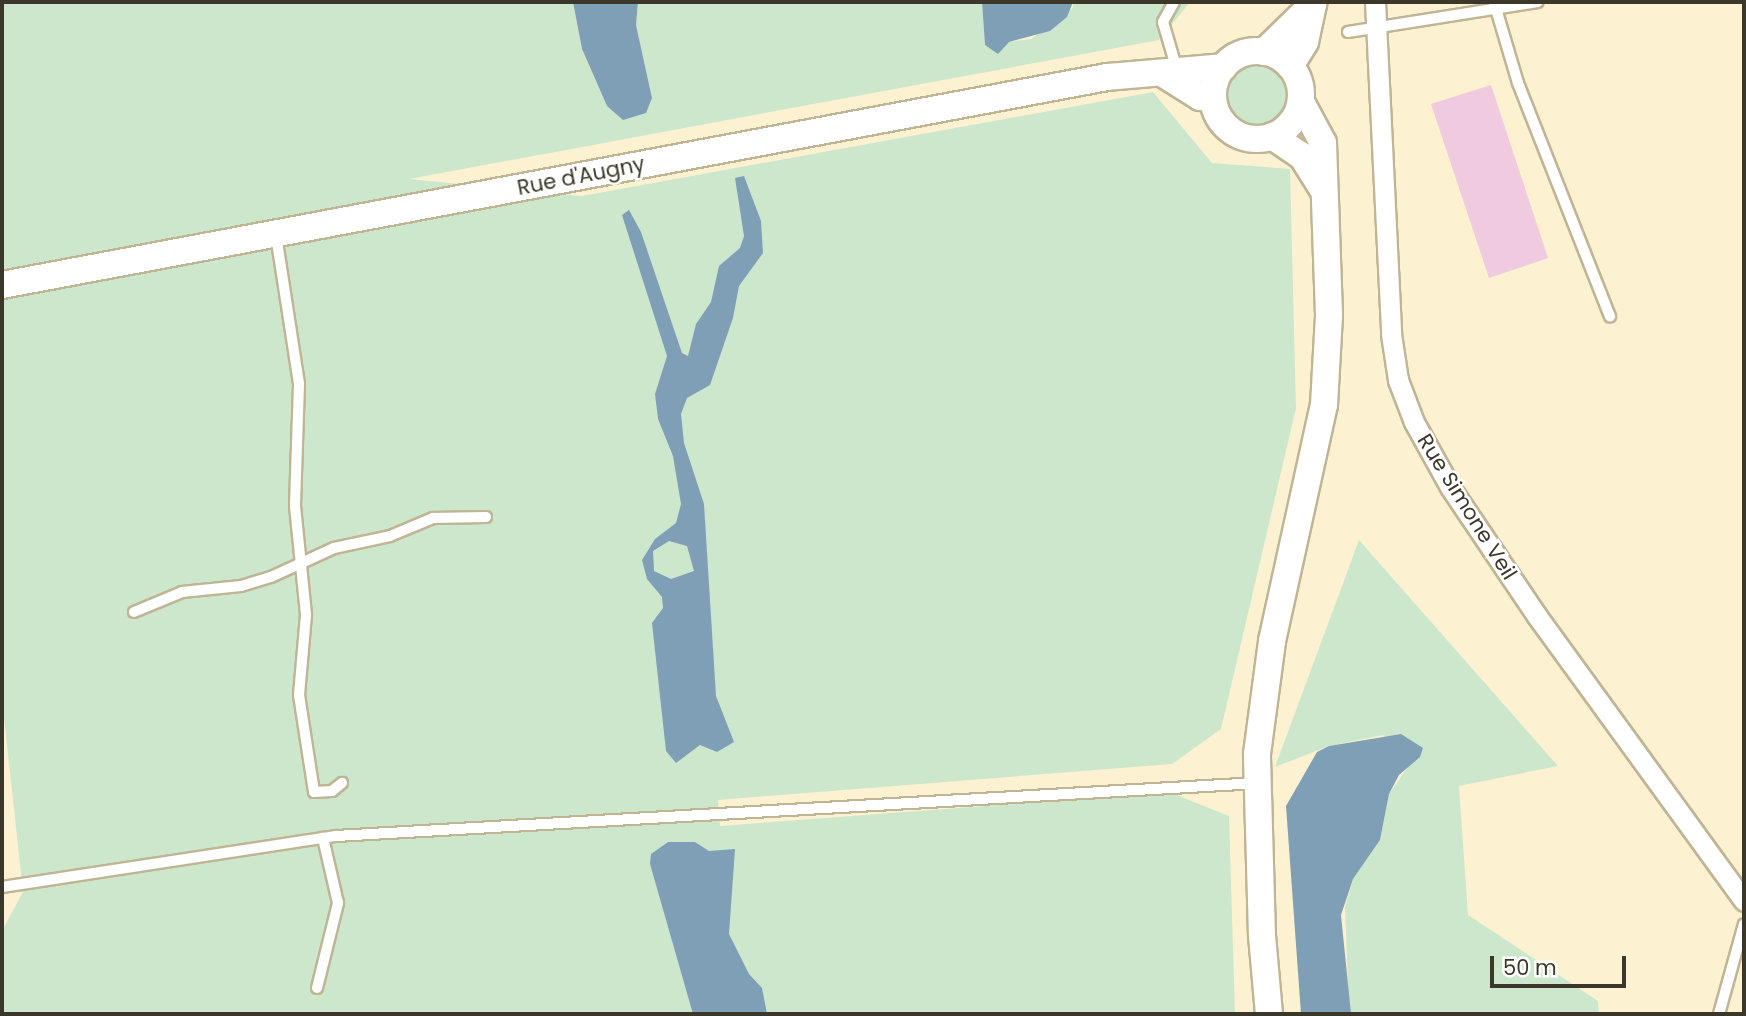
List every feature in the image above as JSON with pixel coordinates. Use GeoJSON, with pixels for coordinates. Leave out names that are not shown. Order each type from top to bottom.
{"type":"FeatureCollection","features":[{"type":"Feature","properties":{"kind":"main road"},"geometry":{"type":"LineString","coordinates":[[1264,52],[1314,3]]}},
{"type":"Feature","properties":{"kind":"main road"},"geometry":{"type":"LineString","coordinates":[[1290,66],[1305,41],[1314,3]]}},
{"type":"Feature","properties":{"kind":"main road"},"geometry":{"type":"LineString","coordinates":[[1264,52],[1290,66],[1301,89],[1301,102],[1290,125],[1272,136],[1250,139],[1236,134],[1224,125],[1213,98],[1224,67],[1241,54],[1264,52]]}},
{"type":"Feature","properties":{"kind":"main road","name":"Rue d'Augny"},"geometry":{"type":"LineString","coordinates":[[2,285],[1107,77],[1224,67]]}},
{"type":"Feature","properties":{"kind":"main road"},"geometry":{"type":"LineString","coordinates":[[1170,72],[1200,97],[1213,98]]}},
{"type":"Feature","properties":{"kind":"main road"},"geometry":{"type":"LineString","coordinates":[[1269,1014],[1258,783],[1262,700],[1272,641],[1324,405],[1329,315],[1323,144],[1301,102]]}},
{"type":"Feature","properties":{"kind":"main road"},"geometry":{"type":"LineString","coordinates":[[1272,136],[1302,156],[1325,192]]}},
{"type":"Feature","properties":{"kind":"street","name":"Rue Simone Veil"},"geometry":{"type":"LineString","coordinates":[[1375,2],[1391,334],[1398,380],[1414,422],[1450,487],[1537,616],[1744,901]]}},
{"type":"Feature","properties":{"kind":"lane"},"geometry":{"type":"LineString","coordinates":[[1170,72],[1163,22],[1174,2]]}},
{"type":"Feature","properties":{"kind":"lane"},"geometry":{"type":"LineString","coordinates":[[1348,32],[1376,30],[1494,6],[1538,2]]}},
{"type":"Feature","properties":{"kind":"lane"},"geometry":{"type":"LineString","coordinates":[[1494,6],[1610,316]]}},
{"type":"Feature","properties":{"kind":"lane"},"geometry":{"type":"LineString","coordinates":[[276,235],[299,384],[295,506],[304,562],[306,615],[299,695],[314,792],[332,791],[342,783]]}},
{"type":"Feature","properties":{"kind":"lane"},"geometry":{"type":"LineString","coordinates":[[134,612],[181,592],[241,586],[334,548],[390,536],[433,518],[486,517]]}},
{"type":"Feature","properties":{"kind":"lane"},"geometry":{"type":"LineString","coordinates":[[2,887],[323,838],[1258,783]]}},
{"type":"Feature","properties":{"kind":"lane"},"geometry":{"type":"LineString","coordinates":[[317,988],[338,903],[323,838]]}},
{"type":"Feature","properties":{"kind":"lane"},"geometry":{"type":"LineString","coordinates":[[1719,1014],[1744,924]]}},
{"type":"Feature","properties":{"kind":"green space"},"geometry":{"type":"Polygon","coordinates":[[[2,2],[573,2],[582,49],[607,106],[652,98],[636,25],[638,2],[982,2],[985,45],[1031,39],[1073,8],[1073,2],[1190,2],[1159,40],[409,179],[582,196],[1153,92],[1212,163],[1290,169],[1296,408],[1221,729],[1172,764],[718,800],[720,826],[1169,792],[1229,816],[1235,1014],[2,1014],[2,931],[23,892],[2,699],[2,2]]]}},
{"type":"Feature","properties":{"kind":"green space"},"geometry":{"type":"Polygon","coordinates":[[[1258,63],[1280,72],[1289,94],[1280,116],[1258,125],[1236,116],[1227,94],[1236,72],[1258,63]]]}},
{"type":"Feature","properties":{"kind":"green space"},"geometry":{"type":"Polygon","coordinates":[[[1359,540],[1558,766],[1459,786],[1468,915],[1598,1001],[1599,1014],[1349,1014],[1345,907],[1353,879],[1380,840],[1389,794],[1412,761],[1383,735],[1329,746],[1275,767],[1359,540]]]}},
{"type":"Feature","properties":{"kind":"water"},"geometry":{"type":"Polygon","coordinates":[[[573,2],[638,2],[636,25],[652,98],[646,113],[623,120],[607,106],[582,49],[573,2]]]}},
{"type":"Feature","properties":{"kind":"water"},"geometry":{"type":"Polygon","coordinates":[[[982,2],[1073,2],[1067,17],[1050,31],[1009,42],[998,54],[985,45],[982,2]]]}},
{"type":"Feature","properties":{"kind":"water"},"geometry":{"type":"Polygon","coordinates":[[[744,176],[761,221],[763,253],[739,286],[733,318],[710,385],[687,398],[681,414],[684,443],[704,504],[716,696],[734,742],[717,752],[700,745],[676,763],[666,751],[652,623],[663,608],[662,597],[647,579],[642,560],[655,539],[676,523],[681,504],[673,456],[658,419],[655,394],[667,356],[622,215],[629,210],[641,232],[682,353],[688,356],[696,324],[711,302],[719,266],[740,248],[744,236],[735,178],[744,176]],[[669,541],[653,551],[654,571],[671,579],[694,571],[687,546],[669,541]]]}},
{"type":"Feature","properties":{"kind":"water"},"geometry":{"type":"Polygon","coordinates":[[[1401,734],[1423,748],[1420,757],[1399,775],[1389,794],[1380,840],[1353,879],[1341,915],[1351,1014],[1301,1014],[1286,806],[1317,752],[1329,746],[1401,734]]]}},
{"type":"Feature","properties":{"kind":"water"},"geometry":{"type":"Polygon","coordinates":[[[668,842],[695,842],[709,851],[735,849],[729,934],[749,974],[762,988],[767,1014],[693,1014],[650,864],[651,854],[668,842]]]}},
{"type":"Feature","properties":{"kind":"building"},"geometry":{"type":"Polygon","coordinates":[[[1491,85],[1548,258],[1489,278],[1431,104],[1491,85]]]}}]}
